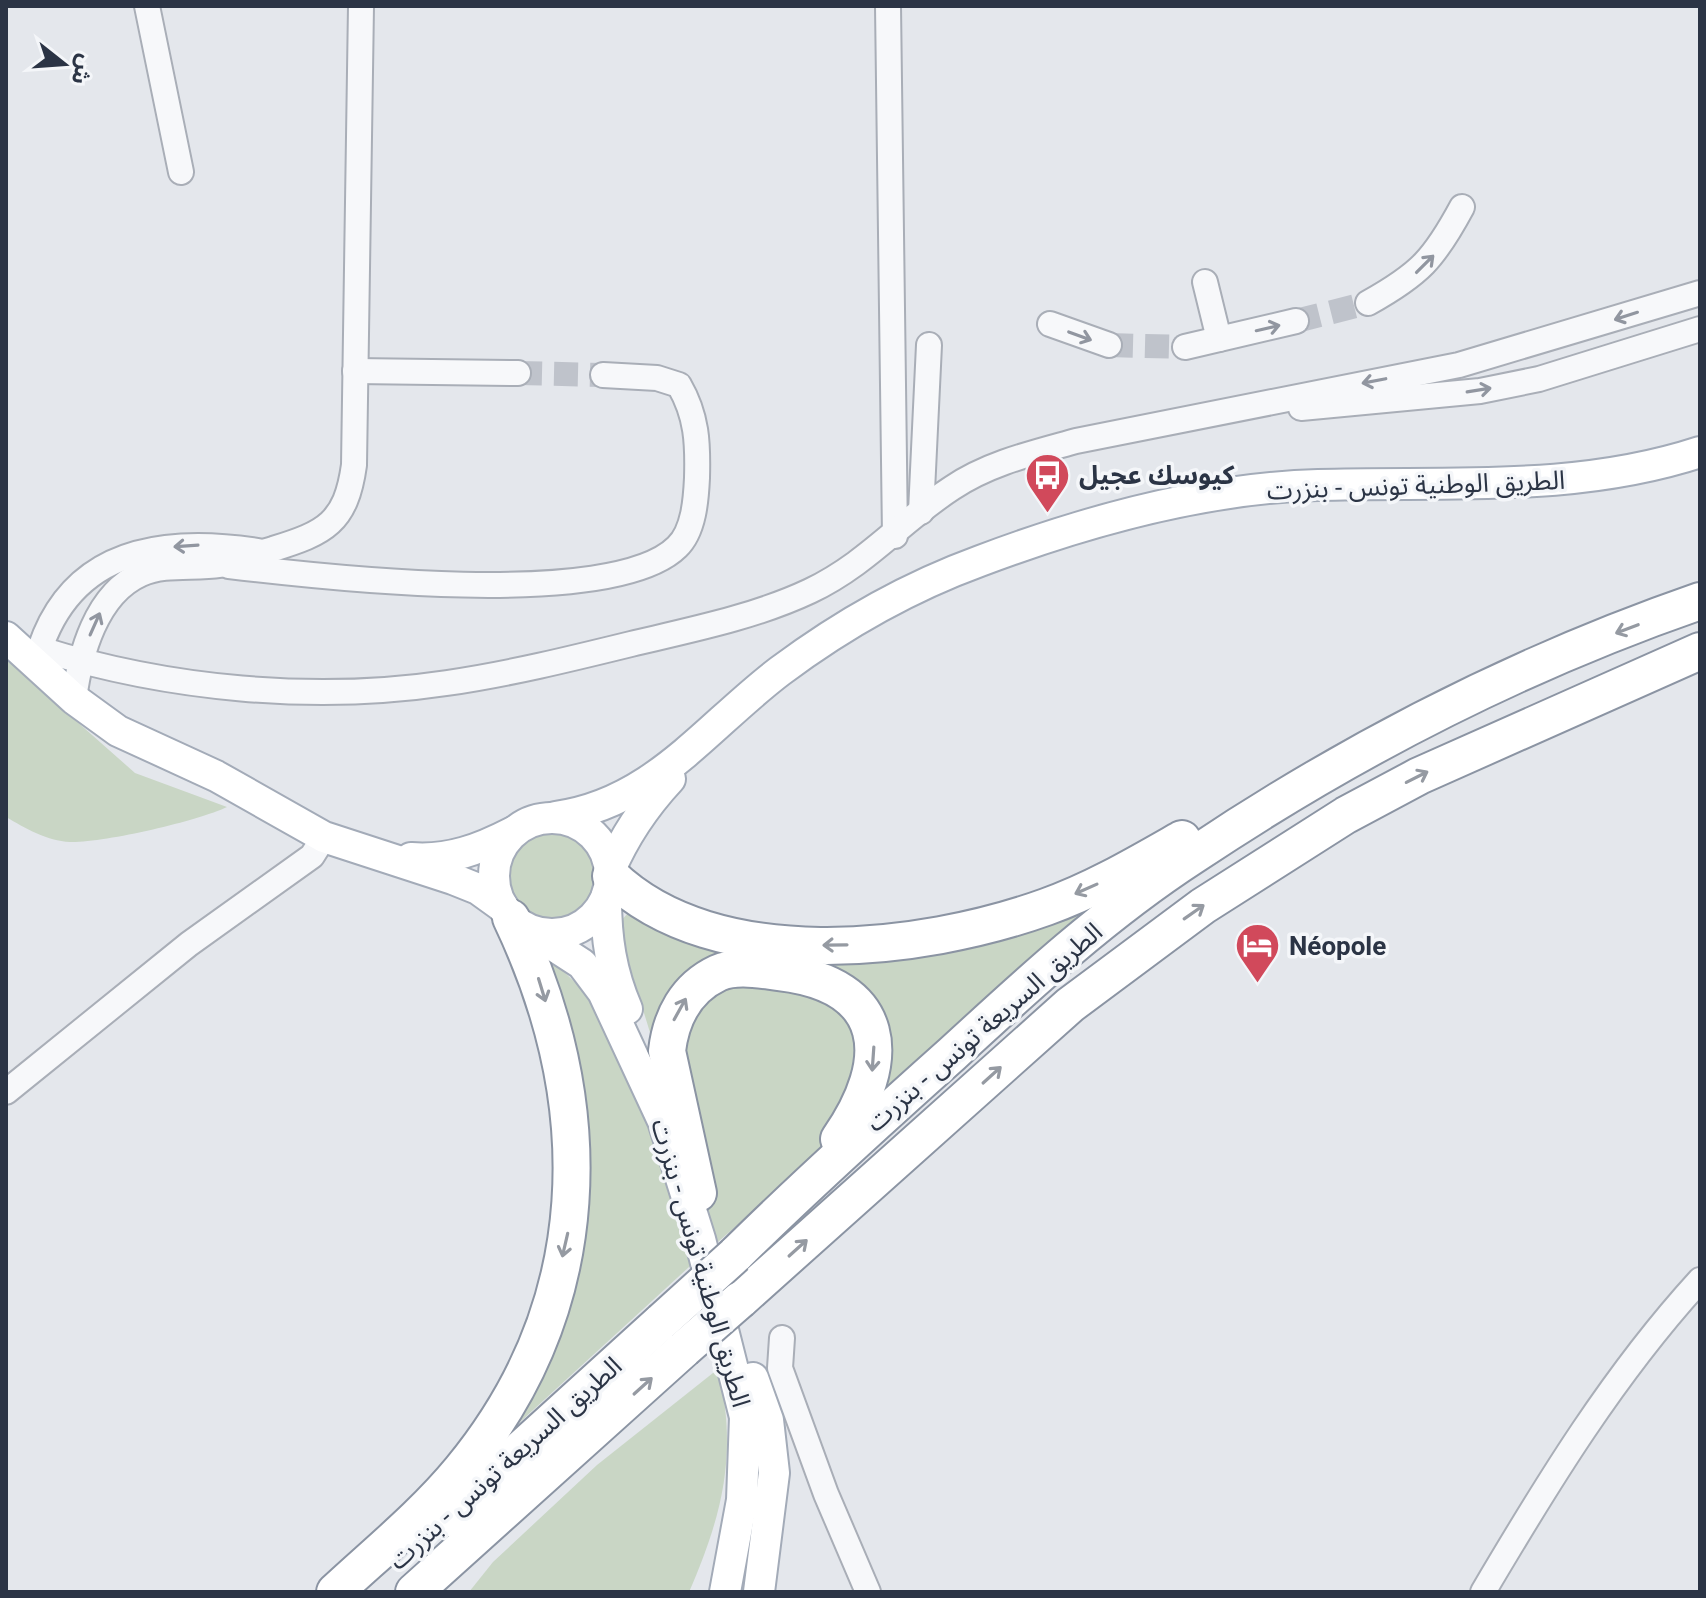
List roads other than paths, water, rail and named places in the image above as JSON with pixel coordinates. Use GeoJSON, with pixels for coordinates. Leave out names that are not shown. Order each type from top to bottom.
{"type":"FeatureCollection","features":[{"type":"Feature","properties":{"kind":"highway","name":"الطريق السريعة تونس - بنزرت"},"geometry":{"type":"LineString","coordinates":[[364,1592],[735,1255],[805,1186],[1084,936],[1194,855],[1406,728],[1484,689],[1700,601]]}},
{"type":"Feature","properties":{"kind":"highway","name":"الطريق السريعة تونس - بنزرت"},"geometry":{"type":"LineString","coordinates":[[414,1592],[1070,1005],[1203,906],[1346,815],[1419,776],[1700,651]]}},
{"type":"Feature","properties":{"kind":"highway"},"geometry":{"type":"LineString","coordinates":[[1661,669],[1700,662]]}},
{"type":"Feature","properties":{"kind":"highway"},"geometry":{"type":"LineString","coordinates":[[609,881],[670,919],[764,940],[823,945],[882,944],[943,936],[1047,907],[1093,887],[1267,793],[1406,728]]}},
{"type":"Feature","properties":{"kind":"highway"},"geometry":{"type":"LineString","coordinates":[[335,1592],[426,1508],[488,1435],[513,1394],[551,1303],[567,1237],[573,1191],[573,1141],[553,1024],[515,919]]}},
{"type":"Feature","properties":{"kind":"highway"},"geometry":{"type":"LineString","coordinates":[[698,1193],[667,1051],[670,1029],[688,995],[722,971],[753,969],[820,981],[861,1009],[871,1030],[876,1055],[870,1084],[858,1111],[805,1186]]}},
{"type":"Feature","properties":{"kind":"highway"},"geometry":{"type":"LineString","coordinates":[[453,1592],[487,1545],[603,1422]]}},
{"type":"Feature","properties":{"kind":"main road","name":"الطريق الوطنية تونس - بنزرت"},"geometry":{"type":"LineString","coordinates":[[515,919],[549,935],[567,933],[597,914],[623,839],[645,805],[711,733],[776,675],[865,612],[937,578],[1067,531],[1234,493],[1316,485],[1524,483],[1589,479],[1700,452]]}},
{"type":"Feature","properties":{"kind":"main road"},"geometry":{"type":"LineString","coordinates":[[6,637],[38,656],[74,699],[118,731],[216,776],[324,837],[478,889],[515,919]]}},
{"type":"Feature","properties":{"kind":"main road","name":"الطريق الوطنية تونس - بنزرت"},"geometry":{"type":"LineString","coordinates":[[385,856],[428,859],[458,855],[483,848],[527,823],[587,813],[615,802],[711,733]]}},
{"type":"Feature","properties":{"kind":"main road","name":"الطريق الوطنية تونس - بنزرت"},"geometry":{"type":"LineString","coordinates":[[555,817],[571,820],[598,839],[609,881],[606,935],[614,980],[674,1116],[744,1353],[757,1418],[758,1455],[739,1592]]}},
{"type":"Feature","properties":{"kind":"main road"},"geometry":{"type":"LineString","coordinates":[[515,919],[493,875],[504,843],[516,830]]}},
{"type":"Feature","properties":{"kind":"main road","name":"الطريق الوطنية تونس - بنزرت"},"geometry":{"type":"LineString","coordinates":[[515,919],[582,964],[603,992],[663,1121],[700,1239],[745,1417],[742,1500],[725,1592]]}},
{"type":"Feature","properties":{"kind":"main road"},"geometry":{"type":"LineString","coordinates":[[744,1353],[768,1420],[772,1449],[772,1499],[759,1592]]}},
{"type":"Feature","properties":{"kind":"street"},"geometry":{"type":"LineString","coordinates":[[147,6],[181,172]]}},
{"type":"Feature","properties":{"kind":"street"},"geometry":{"type":"LineString","coordinates":[[219,565],[308,539],[329,527],[344,508],[354,465],[361,6]]}},
{"type":"Feature","properties":{"kind":"street"},"geometry":{"type":"LineString","coordinates":[[888,6],[895,536]]}},
{"type":"Feature","properties":{"kind":"street"},"geometry":{"type":"LineString","coordinates":[[1368,303],[1409,280],[1438,251],[1462,207]]}},
{"type":"Feature","properties":{"kind":"street"},"geometry":{"type":"LineString","coordinates":[[1205,282],[1219,339]]}},
{"type":"Feature","properties":{"kind":"street"},"geometry":{"type":"LineString","coordinates":[[264,552],[207,544],[175,546],[111,564],[65,596],[53,613],[38,656],[169,679],[313,691],[447,683],[550,663],[752,612],[809,592],[857,566],[962,482],[1023,456],[1076,441],[1459,365],[1700,293]]}},
{"type":"Feature","properties":{"kind":"street"},"geometry":{"type":"LineString","coordinates":[[1185,347],[1296,321]]}},
{"type":"Feature","properties":{"kind":"street"},"geometry":{"type":"LineString","coordinates":[[1050,324],[1109,345]]}},
{"type":"Feature","properties":{"kind":"street"},"geometry":{"type":"LineString","coordinates":[[1263,405],[1341,407],[1480,391],[1539,379],[1700,329]]}},
{"type":"Feature","properties":{"kind":"street"},"geometry":{"type":"LineString","coordinates":[[921,512],[929,345]]}},
{"type":"Feature","properties":{"kind":"street"},"geometry":{"type":"LineString","coordinates":[[1530,346],[1539,379]]}},
{"type":"Feature","properties":{"kind":"street"},"geometry":{"type":"LineString","coordinates":[[355,371],[518,373]]}},
{"type":"Feature","properties":{"kind":"street"},"geometry":{"type":"LineString","coordinates":[[74,699],[81,662],[103,608],[118,589],[141,574],[168,567],[219,565],[383,581],[480,584],[548,583],[634,572],[660,560],[680,545],[696,498],[698,437],[692,407],[679,385],[657,378],[603,375]]}},
{"type":"Feature","properties":{"kind":"street"},"geometry":{"type":"LineString","coordinates":[[6,1092],[189,944],[312,856],[324,837]]}},
{"type":"Feature","properties":{"kind":"street"},"geometry":{"type":"LineString","coordinates":[[1483,1592],[1581,1432],[1651,1332],[1700,1280]]}},
{"type":"Feature","properties":{"kind":"street"},"geometry":{"type":"LineString","coordinates":[[782,1338],[780,1368],[826,1494],[868,1592]]}},
{"type":"Feature","properties":{"kind":"tunnel"},"geometry":{"type":"LineString","coordinates":[[1296,321],[1368,303]]}},
{"type":"Feature","properties":{"kind":"tunnel"},"geometry":{"type":"LineString","coordinates":[[1109,345],[1185,347]]}},
{"type":"Feature","properties":{"kind":"tunnel"},"geometry":{"type":"LineString","coordinates":[[518,373],[603,375]]}},
{"type":"Feature","properties":{"kind":"place","name":"كيوسك عجيل"},"geometry":{"type":"Point","coordinates":[1048,514]}},
{"type":"Feature","properties":{"kind":"place","name":"Néopole"},"geometry":{"type":"Point","coordinates":[1258,985]}}]}
